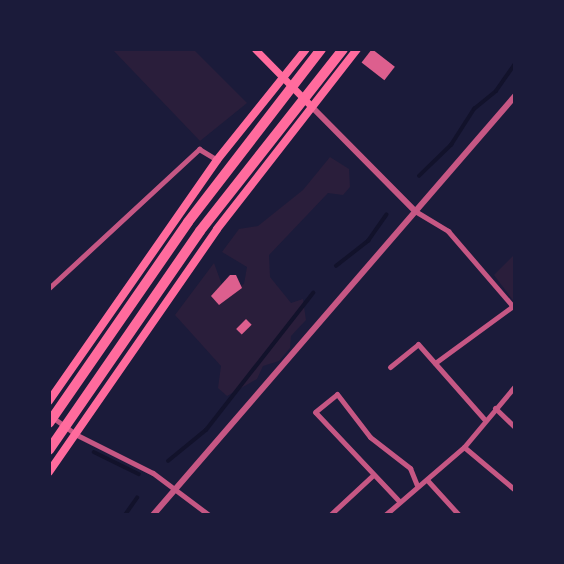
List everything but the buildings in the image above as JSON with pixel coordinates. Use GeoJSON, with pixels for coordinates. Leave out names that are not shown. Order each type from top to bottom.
{"type":"FeatureCollection","features":[{"type":"Feature","properties":{"kind":"highway"},"geometry":{"type":"LineString","coordinates":[[49,423],[187,222],[321,49]]}},
{"type":"Feature","properties":{"kind":"highway"},"geometry":{"type":"LineString","coordinates":[[49,450],[200,231],[343,49]]}},
{"type":"Feature","properties":{"kind":"main road"},"geometry":{"type":"LineString","coordinates":[[255,49],[311,106]]}},
{"type":"Feature","properties":{"kind":"main road"},"geometry":{"type":"LineString","coordinates":[[49,401],[217,160],[306,49]]}},
{"type":"Feature","properties":{"kind":"main road"},"geometry":{"type":"LineString","coordinates":[[49,472],[216,229],[357,49]]}},
{"type":"Feature","properties":{"kind":"street"},"geometry":{"type":"LineString","coordinates":[[153,515],[515,97]]}},
{"type":"Feature","properties":{"kind":"street"},"geometry":{"type":"LineString","coordinates":[[311,106],[415,211],[449,231],[514,307],[435,363]]}},
{"type":"Feature","properties":{"kind":"street"},"geometry":{"type":"LineString","coordinates":[[49,288],[199,149],[217,160]]}},
{"type":"Feature","properties":{"kind":"street"},"geometry":{"type":"LineString","coordinates":[[390,367],[418,344],[485,420]]}},
{"type":"Feature","properties":{"kind":"street"},"geometry":{"type":"LineString","coordinates":[[385,515],[417,485],[428,481],[464,447],[515,386]]}},
{"type":"Feature","properties":{"kind":"street"},"geometry":{"type":"LineString","coordinates":[[399,502],[315,412],[337,394],[370,437],[410,468],[417,485]]}},
{"type":"Feature","properties":{"kind":"street"},"geometry":{"type":"LineString","coordinates":[[495,408],[515,427]]}},
{"type":"Feature","properties":{"kind":"street"},"geometry":{"type":"LineString","coordinates":[[49,415],[75,434],[153,473],[209,515]]}},
{"type":"Feature","properties":{"kind":"street"},"geometry":{"type":"LineString","coordinates":[[464,447],[515,490]]}},
{"type":"Feature","properties":{"kind":"street"},"geometry":{"type":"LineString","coordinates":[[330,515],[373,475]]}},
{"type":"Feature","properties":{"kind":"street"},"geometry":{"type":"LineString","coordinates":[[428,481],[458,514]]}},
{"type":"Feature","properties":{"kind":"shaded area"},"geometry":{"type":"Polygon","coordinates":[[[112,49],[193,49],[247,103],[200,141],[112,49]]]}},
{"type":"Feature","properties":{"kind":"shaded area"},"geometry":{"type":"Polygon","coordinates":[[[330,157],[349,169],[350,187],[343,195],[328,193],[269,255],[270,277],[291,303],[303,299],[306,320],[291,336],[290,348],[279,361],[263,366],[257,379],[227,396],[218,388],[221,366],[175,315],[214,263],[222,285],[231,291],[244,284],[247,267],[222,252],[239,229],[258,226],[303,190],[330,157]]]}},
{"type":"Feature","properties":{"kind":"shaded area"},"geometry":{"type":"Polygon","coordinates":[[[515,254],[515,303],[494,275],[515,254]]]}},
{"type":"Feature","properties":{"kind":"waterway"},"geometry":{"type":"LineString","coordinates":[[419,176],[451,145],[474,109],[496,91],[515,64]]}},
{"type":"Feature","properties":{"kind":"waterway"},"geometry":{"type":"LineString","coordinates":[[336,266],[368,241],[386,215]]}},
{"type":"Feature","properties":{"kind":"waterway"},"geometry":{"type":"LineString","coordinates":[[168,461],[206,430],[313,293]]}},
{"type":"Feature","properties":{"kind":"waterway"},"geometry":{"type":"LineString","coordinates":[[94,452],[139,474]]}},
{"type":"Feature","properties":{"kind":"waterway"},"geometry":{"type":"LineString","coordinates":[[125,515],[137,498]]}}]}
